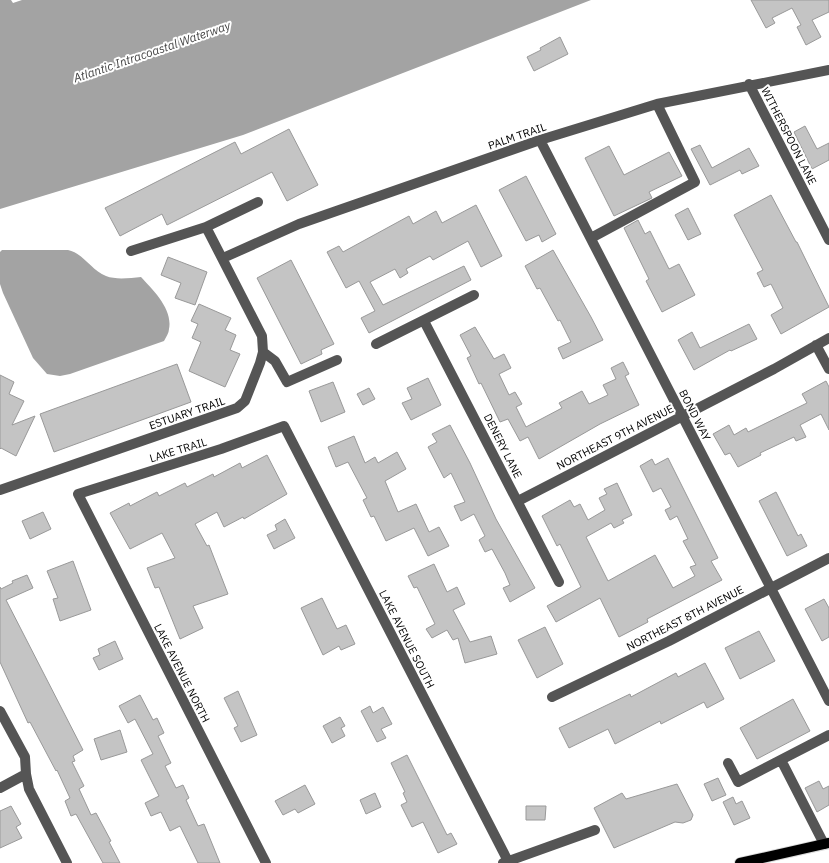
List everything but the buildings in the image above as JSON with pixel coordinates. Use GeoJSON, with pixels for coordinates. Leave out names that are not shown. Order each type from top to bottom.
{"type":"FeatureCollection","features":[{"type":"Feature","properties":{"kind":"main road"},"geometry":{"type":"LineString","coordinates":[[740,863],[827,844]]}},
{"type":"Feature","properties":{"kind":"street","name":"PALM TRAIL"},"geometry":{"type":"LineString","coordinates":[[223,258],[299,224],[540,140],[657,104],[749,84],[829,70]]}},
{"type":"Feature","properties":{"kind":"street","name":"WITHERSPOON LANE"},"geometry":{"type":"LineString","coordinates":[[749,84],[829,240]]}},
{"type":"Feature","properties":{"kind":"street"},"geometry":{"type":"LineString","coordinates":[[590,238],[695,182],[657,104]]}},
{"type":"Feature","properties":{"kind":"street","name":"BOND WAY"},"geometry":{"type":"LineString","coordinates":[[540,140],[829,701]]}},
{"type":"Feature","properties":{"kind":"street"},"geometry":{"type":"LineString","coordinates":[[132,252],[206,227],[258,202]]}},
{"type":"Feature","properties":{"kind":"street","name":"ESTUARY TRAIL"},"geometry":{"type":"LineString","coordinates":[[0,490],[237,408],[245,401],[263,352],[262,336],[206,227]]}},
{"type":"Feature","properties":{"kind":"street"},"geometry":{"type":"LineString","coordinates":[[376,344],[474,295]]}},
{"type":"Feature","properties":{"kind":"street","name":"DENERY LANE"},"geometry":{"type":"LineString","coordinates":[[424,321],[559,582]]}},
{"type":"Feature","properties":{"kind":"street","name":"NORTHEAST 9TH AVENUE"},"geometry":{"type":"LineString","coordinates":[[518,501],[829,338]]}},
{"type":"Feature","properties":{"kind":"street"},"geometry":{"type":"LineString","coordinates":[[816,345],[829,369]]}},
{"type":"Feature","properties":{"kind":"street"},"geometry":{"type":"LineString","coordinates":[[263,352],[275,362],[287,382],[337,360]]}},
{"type":"Feature","properties":{"kind":"street","name":"LAKE TRAIL"},"geometry":{"type":"LineString","coordinates":[[78,494],[222,449],[284,426]]}},
{"type":"Feature","properties":{"kind":"street","name":"LAKE AVENUE SOUTH"},"geometry":{"type":"LineString","coordinates":[[284,426],[507,862]]}},
{"type":"Feature","properties":{"kind":"street","name":"LAKE AVENUE NORTH"},"geometry":{"type":"LineString","coordinates":[[78,494],[266,863]]}},
{"type":"Feature","properties":{"kind":"street","name":"NORTHEAST 8TH AVENUE"},"geometry":{"type":"LineString","coordinates":[[552,698],[669,641],[829,558]]}},
{"type":"Feature","properties":{"kind":"street"},"geometry":{"type":"LineString","coordinates":[[0,711],[26,758],[26,774],[29,788],[67,863]]}},
{"type":"Feature","properties":{"kind":"street"},"geometry":{"type":"LineString","coordinates":[[728,763],[738,782],[829,735]]}},
{"type":"Feature","properties":{"kind":"street"},"geometry":{"type":"LineString","coordinates":[[781,760],[827,844]]}},
{"type":"Feature","properties":{"kind":"street"},"geometry":{"type":"LineString","coordinates":[[0,788],[26,774]]}},
{"type":"Feature","properties":{"kind":"street"},"geometry":{"type":"LineString","coordinates":[[507,862],[595,830]]}},
{"type":"Feature","properties":{"kind":"water","name":"Atlantic Intracoastal Waterway"},"geometry":{"type":"Polygon","coordinates":[[[0,0],[11,0],[13,3],[22,0],[591,0],[243,135],[0,209],[0,0]]]}},
{"type":"Feature","properties":{"kind":"water"},"geometry":{"type":"Polygon","coordinates":[[[2,250],[68,250],[78,254],[96,270],[106,276],[119,278],[141,277],[161,300],[168,314],[169,330],[164,341],[70,374],[60,376],[47,374],[33,358],[3,293],[0,284],[0,252],[2,250]]]}}]}
